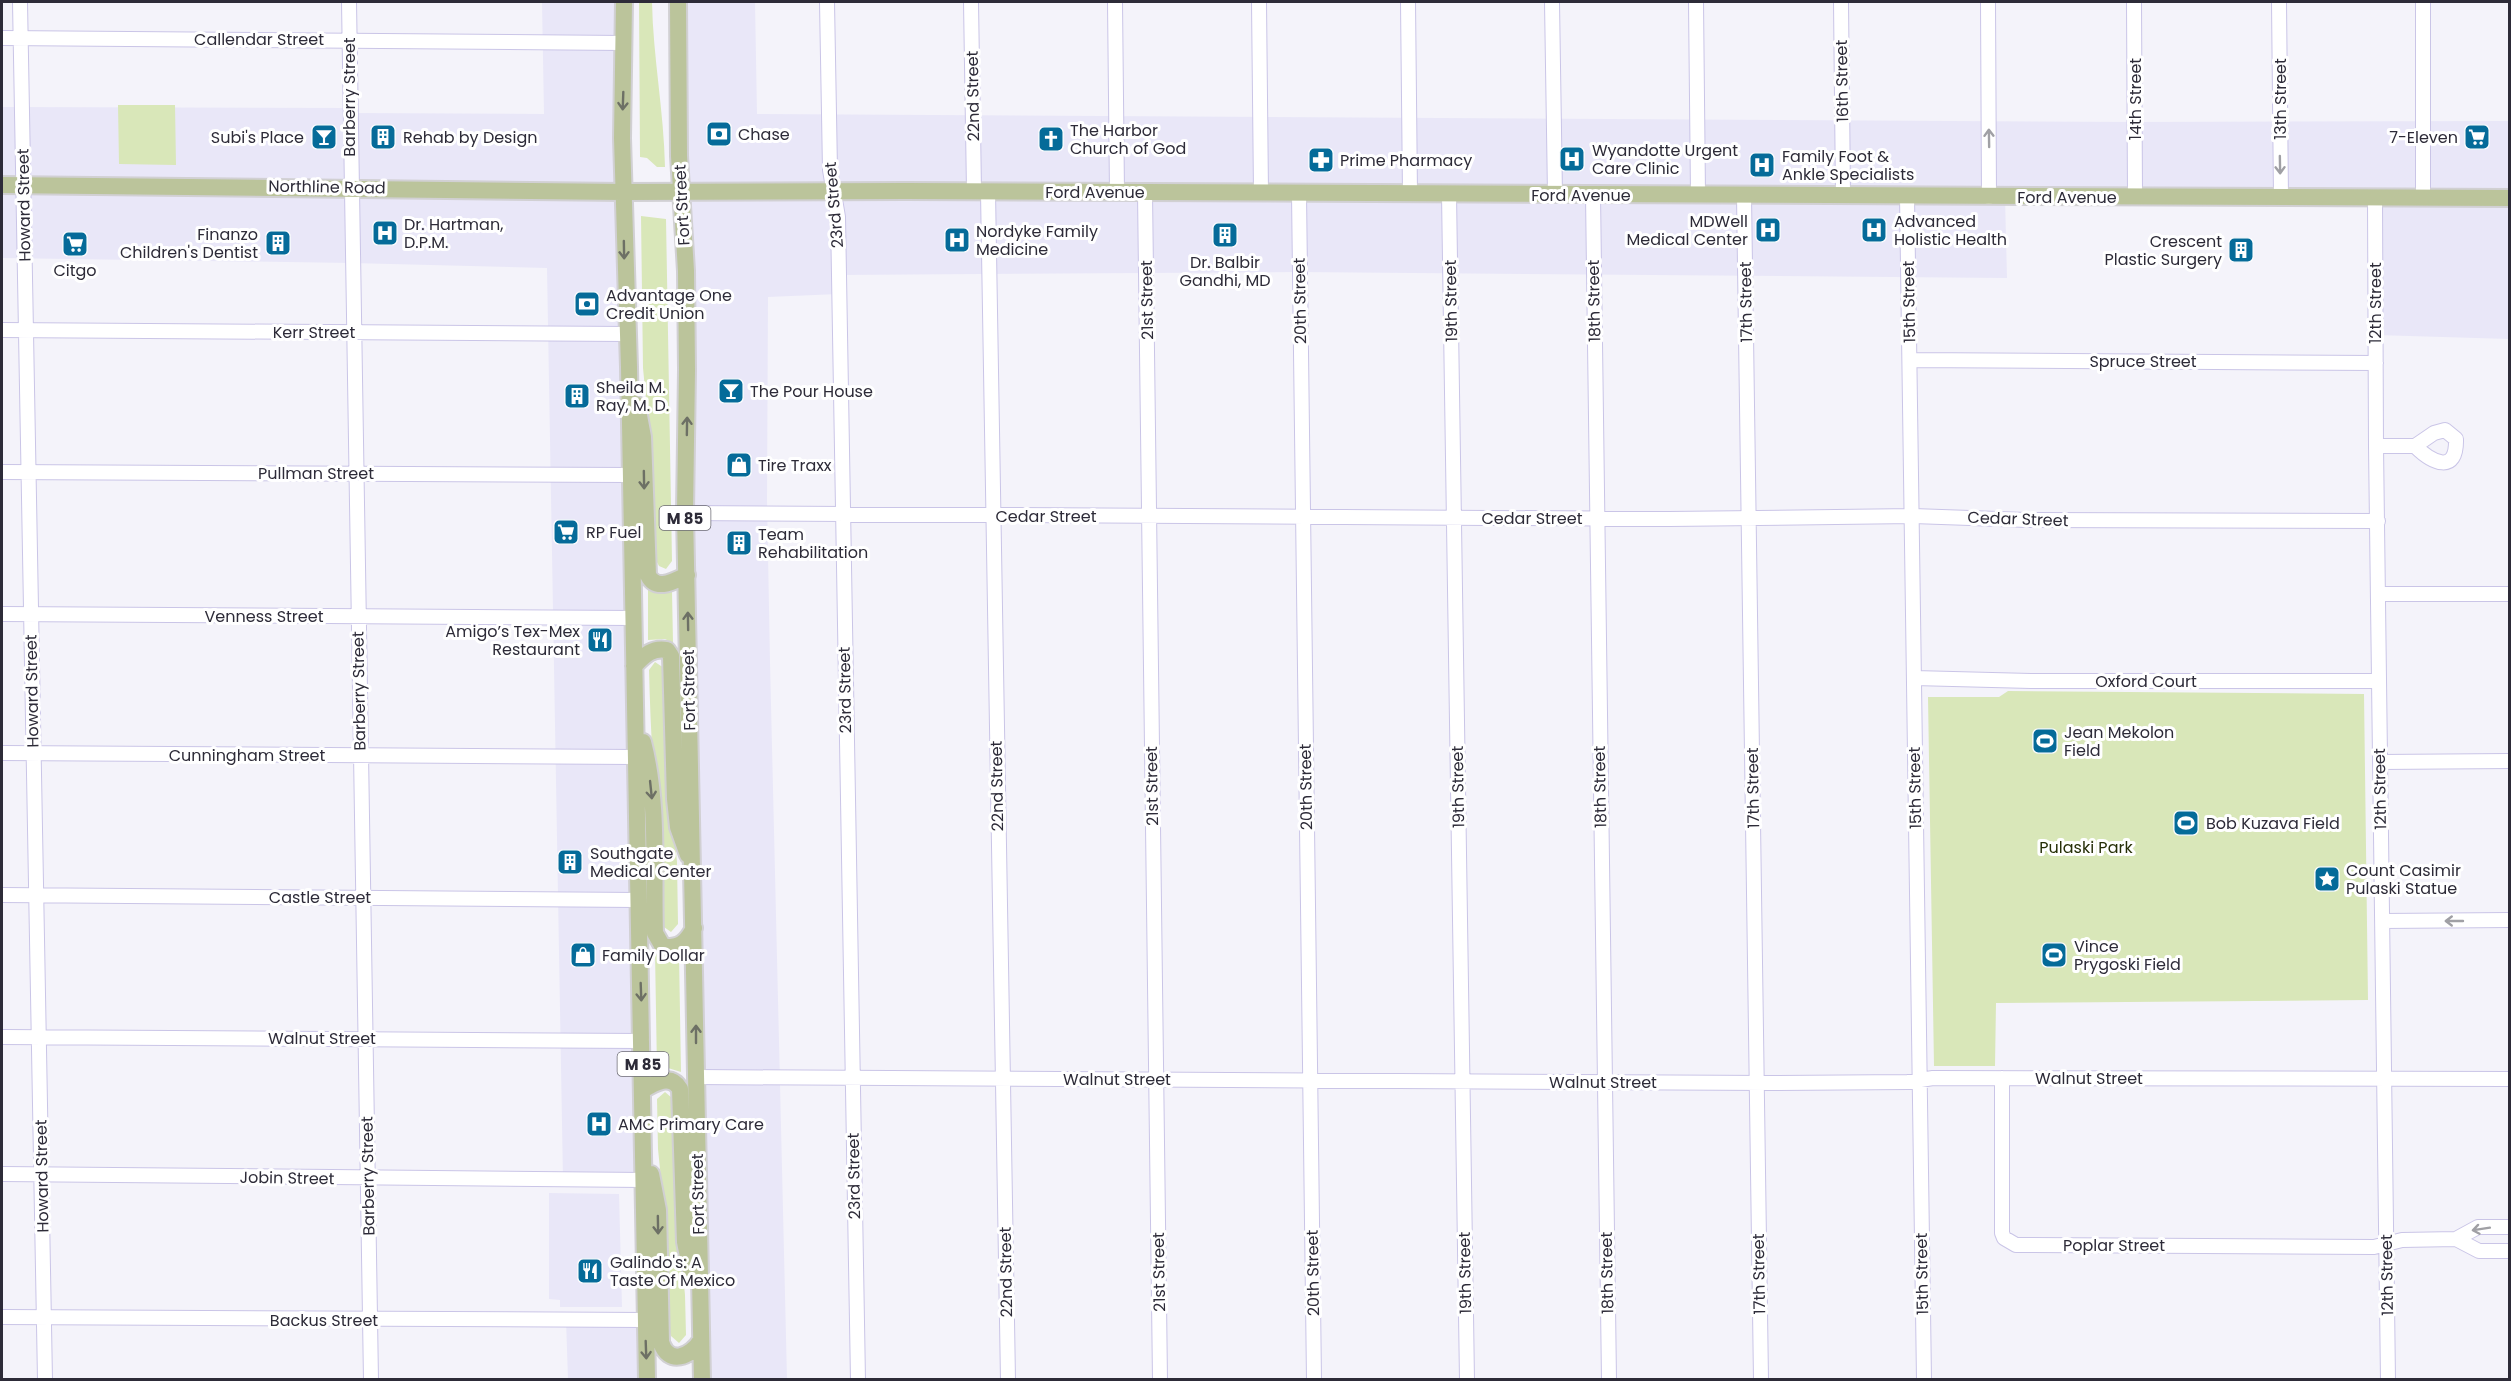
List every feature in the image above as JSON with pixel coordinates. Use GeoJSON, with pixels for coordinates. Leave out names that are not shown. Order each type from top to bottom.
{"type":"FeatureCollection","features":[{"type":"Feature","properties":{"kind":"main road","name":"M 85"},"geometry":{"type":"LineString","coordinates":[[624,2],[623,192],[634,618],[647,1380]]}},
{"type":"Feature","properties":{"kind":"main road","name":"Fort Street"},"geometry":{"type":"LineString","coordinates":[[678,2],[681,190],[686,271],[685,513],[702,1380]]}},
{"type":"Feature","properties":{"kind":"main road","name":"Northline Road"},"geometry":{"type":"LineString","coordinates":[[2,185],[652,191]]}},
{"type":"Feature","properties":{"kind":"main road","name":"Ford Avenue"},"geometry":{"type":"LineString","coordinates":[[652,191],[2510,198]]}},
{"type":"Feature","properties":{"kind":"main road"},"geometry":{"type":"LineString","coordinates":[[629,381],[639,411],[643,437],[648,575],[659,584],[670,583],[687,575]]}},
{"type":"Feature","properties":{"kind":"main road"},"geometry":{"type":"LineString","coordinates":[[634,666],[650,652],[660,649],[667,650],[671,656],[678,827],[693,867]]}},
{"type":"Feature","properties":{"kind":"main road"},"geometry":{"type":"LineString","coordinates":[[635,712],[648,759],[652,798],[655,933],[663,947],[673,947],[686,942],[694,928]]}},
{"type":"Feature","properties":{"kind":"main road"},"geometry":{"type":"LineString","coordinates":[[643,1090],[654,1083],[668,1080],[677,1084],[680,1089],[685,1242],[700,1312]]}},
{"type":"Feature","properties":{"kind":"main road"},"geometry":{"type":"LineString","coordinates":[[644,1147],[654,1183],[658,1210],[661,1342],[669,1356],[675,1358],[691,1353],[701,1340]]}},
{"type":"Feature","properties":{"kind":"street","name":"Howard Street"},"geometry":{"type":"LineString","coordinates":[[20,2],[45,1380]]}},
{"type":"Feature","properties":{"kind":"street","name":"Barberry Street"},"geometry":{"type":"LineString","coordinates":[[349,2],[350,187],[371,1380]]}},
{"type":"Feature","properties":{"kind":"street","name":"23rd Street"},"geometry":{"type":"LineString","coordinates":[[827,2],[830,167],[838,217],[858,1380]]}},
{"type":"Feature","properties":{"kind":"street","name":"22nd Street"},"geometry":{"type":"LineString","coordinates":[[971,2],[981,191],[992,515],[1008,1380]]}},
{"type":"Feature","properties":{"kind":"street"},"geometry":{"type":"LineString","coordinates":[[1115,2],[1117,192]]}},
{"type":"Feature","properties":{"kind":"street"},"geometry":{"type":"LineString","coordinates":[[1259,2],[1262,193]]}},
{"type":"Feature","properties":{"kind":"street"},"geometry":{"type":"LineString","coordinates":[[1408,2],[1410,194]]}},
{"type":"Feature","properties":{"kind":"street"},"geometry":{"type":"LineString","coordinates":[[1552,2],[1555,195]]}},
{"type":"Feature","properties":{"kind":"street"},"geometry":{"type":"LineString","coordinates":[[1696,2],[1698,195]]}},
{"type":"Feature","properties":{"kind":"street","name":"16th Street"},"geometry":{"type":"LineString","coordinates":[[1841,2],[1843,196]]}},
{"type":"Feature","properties":{"kind":"street"},"geometry":{"type":"LineString","coordinates":[[1988,2],[1989,197]]}},
{"type":"Feature","properties":{"kind":"street","name":"14th Street"},"geometry":{"type":"LineString","coordinates":[[2134,2],[2135,197]]}},
{"type":"Feature","properties":{"kind":"street","name":"13th Street"},"geometry":{"type":"LineString","coordinates":[[2279,2],[2281,197]]}},
{"type":"Feature","properties":{"kind":"street"},"geometry":{"type":"LineString","coordinates":[[2423,2],[2423,198]]}},
{"type":"Feature","properties":{"kind":"street","name":"Callendar Street"},"geometry":{"type":"LineString","coordinates":[[2,38],[624,43]]}},
{"type":"Feature","properties":{"kind":"street","name":"21st Street"},"geometry":{"type":"LineString","coordinates":[[1145,193],[1160,1380]]}},
{"type":"Feature","properties":{"kind":"street","name":"20th Street"},"geometry":{"type":"LineString","coordinates":[[1299,194],[1314,1380]]}},
{"type":"Feature","properties":{"kind":"street","name":"19th Street"},"geometry":{"type":"LineString","coordinates":[[1449,194],[1467,1380]]}},
{"type":"Feature","properties":{"kind":"street","name":"18th Street"},"geometry":{"type":"LineString","coordinates":[[1593,195],[1609,1380]]}},
{"type":"Feature","properties":{"kind":"street","name":"17th Street"},"geometry":{"type":"LineString","coordinates":[[1744,196],[1761,1380]]}},
{"type":"Feature","properties":{"kind":"street","name":"15th Street"},"geometry":{"type":"LineString","coordinates":[[1908,196],[1924,1380]]}},
{"type":"Feature","properties":{"kind":"street","name":"12th Street"},"geometry":{"type":"LineString","coordinates":[[2375,198],[2388,1380]]}},
{"type":"Feature","properties":{"kind":"street","name":"Kerr Street"},"geometry":{"type":"LineString","coordinates":[[2,330],[627,334]]}},
{"type":"Feature","properties":{"kind":"street","name":"Spruce Street"},"geometry":{"type":"LineString","coordinates":[[1910,360],[2376,363]]}},
{"type":"Feature","properties":{"kind":"street"},"geometry":{"type":"LineString","coordinates":[[2376,446],[2415,446]]}},
{"type":"Feature","properties":{"kind":"street","name":"Pullman Street"},"geometry":{"type":"LineString","coordinates":[[2,472],[631,475]]}},
{"type":"Feature","properties":{"kind":"street","name":"Cedar Street"},"geometry":{"type":"LineString","coordinates":[[685,513],[1597,519],[1913,516],[2027,520],[2378,520]]}},
{"type":"Feature","properties":{"kind":"street"},"geometry":{"type":"LineString","coordinates":[[2378,594],[2510,594]]}},
{"type":"Feature","properties":{"kind":"street","name":"Venness Street"},"geometry":{"type":"LineString","coordinates":[[2,614],[634,618]]}},
{"type":"Feature","properties":{"kind":"street","name":"Oxford Court"},"geometry":{"type":"LineString","coordinates":[[1914,678],[2031,681],[2379,681]]}},
{"type":"Feature","properties":{"kind":"street","name":"Cunningham Street"},"geometry":{"type":"LineString","coordinates":[[2,753],[636,757]]}},
{"type":"Feature","properties":{"kind":"street"},"geometry":{"type":"LineString","coordinates":[[2380,762],[2510,762]]}},
{"type":"Feature","properties":{"kind":"street","name":"Castle Street"},"geometry":{"type":"LineString","coordinates":[[2,895],[638,900]]}},
{"type":"Feature","properties":{"kind":"street"},"geometry":{"type":"LineString","coordinates":[[2382,921],[2510,920]]}},
{"type":"Feature","properties":{"kind":"street","name":"Walnut Street"},"geometry":{"type":"LineString","coordinates":[[2,1037],[642,1041]]}},
{"type":"Feature","properties":{"kind":"street","name":"Walnut Street"},"geometry":{"type":"LineString","coordinates":[[696,1077],[1604,1082],[1903,1082],[1933,1078],[2510,1079]]}},
{"type":"Feature","properties":{"kind":"street","name":"Poplar Street"},"geometry":{"type":"LineString","coordinates":[[2002,1078],[2002,1233],[2004,1238],[2016,1245],[2374,1246],[2402,1239],[2456,1239]]}},
{"type":"Feature","properties":{"kind":"street","name":"Jobin Street"},"geometry":{"type":"LineString","coordinates":[[2,1174],[644,1180]]}},
{"type":"Feature","properties":{"kind":"street"},"geometry":{"type":"LineString","coordinates":[[2456,1239],[2478,1227],[2510,1227]]}},
{"type":"Feature","properties":{"kind":"street"},"geometry":{"type":"LineString","coordinates":[[2456,1239],[2479,1251],[2510,1251]]}},
{"type":"Feature","properties":{"kind":"street","name":"Backus Street"},"geometry":{"type":"LineString","coordinates":[[2,1317],[646,1320]]}},
{"type":"Feature","properties":{"kind":"shaded area"},"geometry":{"type":"Polygon","coordinates":[[[542,2],[624,2],[644,1180],[563,1180],[547,268],[2,258],[2,107],[349,108],[349,113],[544,114],[542,2]]]}},
{"type":"Feature","properties":{"kind":"shaded area"},"geometry":{"type":"Polygon","coordinates":[[[678,2],[755,2],[757,114],[2135,122],[2509,121],[2509,339],[2376,335],[2375,198],[2005,197],[2007,278],[1299,272],[838,275],[838,294],[768,297],[767,500],[787,1379],[702,1379],[678,2]]]}},
{"type":"Feature","properties":{"kind":"shaded area"},"geometry":{"type":"Polygon","coordinates":[[[549,1193],[619,1194],[622,1307],[560,1307],[560,1300],[549,1299],[549,1193]]]}},
{"type":"Feature","properties":{"kind":"shaded area"},"geometry":{"type":"Polygon","coordinates":[[[566,1320],[646,1320],[647,1379],[568,1379],[566,1320]]]}},
{"type":"Feature","properties":{"kind":"green space"},"geometry":{"type":"Polygon","coordinates":[[[639,2],[652,2],[665,167],[657,167],[647,158],[640,157],[639,2]]]}},
{"type":"Feature","properties":{"kind":"green space"},"geometry":{"type":"Polygon","coordinates":[[[118,105],[175,105],[176,165],[119,164],[118,105]]]}},
{"type":"Feature","properties":{"kind":"green space"},"geometry":{"type":"Polygon","coordinates":[[[641,216],[666,219],[672,561],[666,569],[659,566],[654,556],[649,430],[643,368],[641,216]]]}},
{"type":"Feature","properties":{"kind":"green space"},"geometry":{"type":"Polygon","coordinates":[[[648,589],[657,593],[672,591],[673,643],[665,639],[648,640],[648,589]]]}},
{"type":"Feature","properties":{"kind":"green space"},"geometry":{"type":"Polygon","coordinates":[[[655,662],[664,668],[671,804],[677,862],[678,924],[671,932],[664,927],[662,922],[649,670],[655,662]]]}},
{"type":"Feature","properties":{"kind":"green space","name":"Pulaski Park"},"geometry":{"type":"Polygon","coordinates":[[[2008,691],[2364,694],[2368,1000],[1996,1003],[1995,1066],[1934,1066],[1928,697],[1999,697],[2008,691]]]}},
{"type":"Feature","properties":{"kind":"green space"},"geometry":{"type":"Polygon","coordinates":[[[655,952],[668,956],[679,954],[681,1072],[668,1068],[657,1070],[655,952]]]}},
{"type":"Feature","properties":{"kind":"green space"},"geometry":{"type":"Polygon","coordinates":[[[665,1092],[672,1098],[679,1234],[685,1295],[686,1335],[679,1343],[671,1336],[668,1327],[664,1209],[658,1149],[657,1099],[665,1092]]]}},
{"type":"Feature","properties":{"kind":"place","name":"Chase"},"geometry":{"type":"Point","coordinates":[719,134]}},
{"type":"Feature","properties":{"kind":"place","name":"Subi's Place"},"geometry":{"type":"Point","coordinates":[324,137]}},
{"type":"Feature","properties":{"kind":"place","name":"Rehab by Design"},"geometry":{"type":"Point","coordinates":[383,137]}},
{"type":"Feature","properties":{"kind":"place","name":"7-Eleven"},"geometry":{"type":"Point","coordinates":[2477,137]}},
{"type":"Feature","properties":{"kind":"place","name":"The Harbor Church of God"},"geometry":{"type":"Point","coordinates":[1051,139]}},
{"type":"Feature","properties":{"kind":"place","name":"Wyandotte Urgent Care Clinic"},"geometry":{"type":"Point","coordinates":[1572,159]}},
{"type":"Feature","properties":{"kind":"place","name":"Prime Pharmacy"},"geometry":{"type":"Point","coordinates":[1321,160]}},
{"type":"Feature","properties":{"kind":"place","name":"Family Foot & Ankle Specialists"},"geometry":{"type":"Point","coordinates":[1762,165]}},
{"type":"Feature","properties":{"kind":"place","name":"MDWell Medical Center"},"geometry":{"type":"Point","coordinates":[1768,230]}},
{"type":"Feature","properties":{"kind":"place","name":"Advanced Holistic Health"},"geometry":{"type":"Point","coordinates":[1874,230]}},
{"type":"Feature","properties":{"kind":"place","name":"Dr. Hartman, D.P.M."},"geometry":{"type":"Point","coordinates":[385,233]}},
{"type":"Feature","properties":{"kind":"place","name":"Dr. Balbir Gandhi, MD"},"geometry":{"type":"Point","coordinates":[1225,235]}},
{"type":"Feature","properties":{"kind":"place","name":"Nordyke Family Medicine"},"geometry":{"type":"Point","coordinates":[957,240]}},
{"type":"Feature","properties":{"kind":"place","name":"Finanzo Children's Dentist"},"geometry":{"type":"Point","coordinates":[278,243]}},
{"type":"Feature","properties":{"kind":"place","name":"Citgo"},"geometry":{"type":"Point","coordinates":[75,244]}},
{"type":"Feature","properties":{"kind":"place","name":"Crescent Plastic Surgery"},"geometry":{"type":"Point","coordinates":[2241,250]}},
{"type":"Feature","properties":{"kind":"place","name":"Advantage One Credit Union"},"geometry":{"type":"Point","coordinates":[587,304]}},
{"type":"Feature","properties":{"kind":"place","name":"The Pour House"},"geometry":{"type":"Point","coordinates":[731,391]}},
{"type":"Feature","properties":{"kind":"place","name":"Sheila M. Ray, M. D."},"geometry":{"type":"Point","coordinates":[577,396]}},
{"type":"Feature","properties":{"kind":"place","name":"Tire Traxx"},"geometry":{"type":"Point","coordinates":[739,465]}},
{"type":"Feature","properties":{"kind":"place","name":"RP Fuel"},"geometry":{"type":"Point","coordinates":[566,532]}},
{"type":"Feature","properties":{"kind":"place","name":"Team Rehabilitation"},"geometry":{"type":"Point","coordinates":[739,543]}},
{"type":"Feature","properties":{"kind":"place","name":"Amigo’s Tex-Mex Restaurant"},"geometry":{"type":"Point","coordinates":[600,640]}},
{"type":"Feature","properties":{"kind":"place","name":"Jean Mekolon Field"},"geometry":{"type":"Point","coordinates":[2045,741]}},
{"type":"Feature","properties":{"kind":"place","name":"Bob Kuzava Field"},"geometry":{"type":"Point","coordinates":[2186,823]}},
{"type":"Feature","properties":{"kind":"place","name":"Southgate Medical Center"},"geometry":{"type":"Point","coordinates":[570,862]}},
{"type":"Feature","properties":{"kind":"place","name":"Count Casimir Pulaski Statue"},"geometry":{"type":"Point","coordinates":[2327,879]}},
{"type":"Feature","properties":{"kind":"place","name":"Family Dollar"},"geometry":{"type":"Point","coordinates":[583,955]}},
{"type":"Feature","properties":{"kind":"place","name":"Vince Prygoski Field"},"geometry":{"type":"Point","coordinates":[2054,955]}},
{"type":"Feature","properties":{"kind":"place","name":"AMC Primary Care"},"geometry":{"type":"Point","coordinates":[599,1124]}},
{"type":"Feature","properties":{"kind":"place","name":"Galindo's: A Taste Of Mexico"},"geometry":{"type":"Point","coordinates":[590,1271]}}]}
